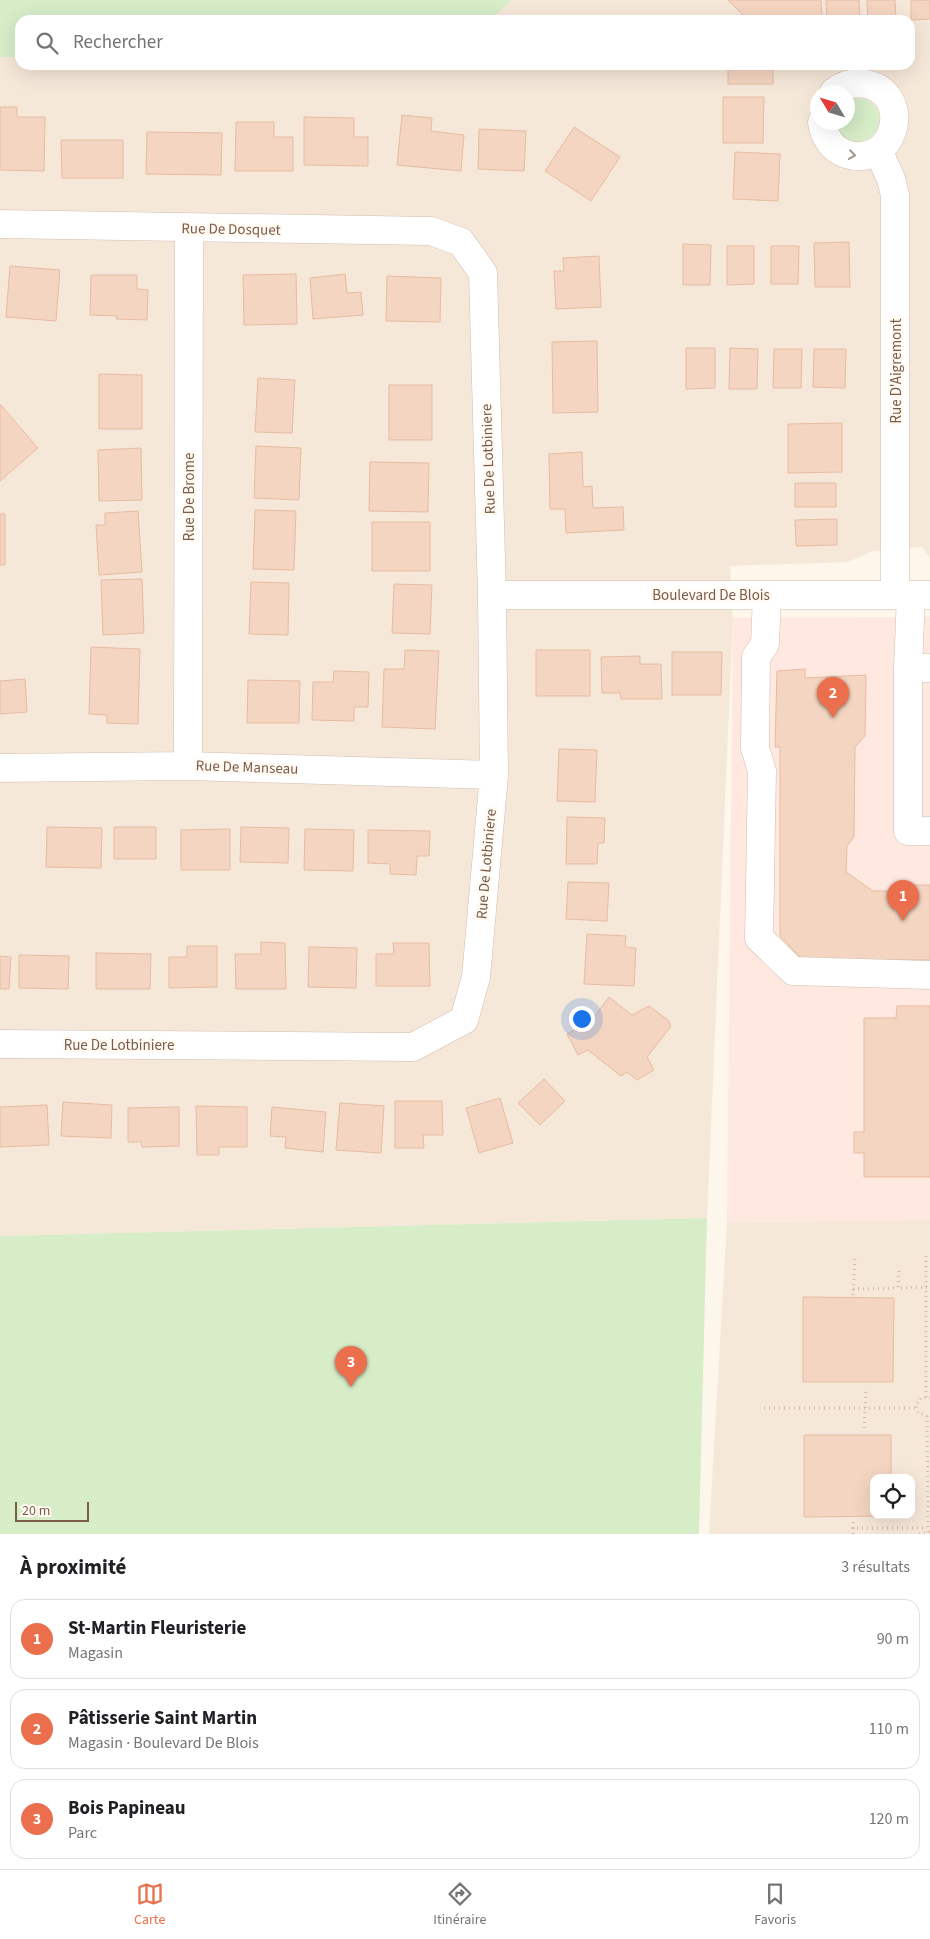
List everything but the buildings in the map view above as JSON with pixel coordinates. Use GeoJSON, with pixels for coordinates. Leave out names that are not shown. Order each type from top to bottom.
{"type":"FeatureCollection","features":[{"type":"Feature","properties":{"kind":"street"},"geometry":{"type":"LineString","coordinates":[[824,130],[826,138],[836,149],[842,153],[857,156],[878,150],[889,140],[894,126],[894,111],[888,98],[877,88],[863,83],[846,85]]}},
{"type":"Feature","properties":{"kind":"street","name":"Rue D'Aigremont"},"geometry":{"type":"LineString","coordinates":[[878,150],[891,179],[895,195],[896,320],[912,595],[919,668],[908,831],[930,831]]}},
{"type":"Feature","properties":{"kind":"street","name":"Rue De Dosquet"},"geometry":{"type":"LineString","coordinates":[[0,224],[431,231],[461,242]]}},
{"type":"Feature","properties":{"kind":"street","name":"Rue De Brome"},"geometry":{"type":"LineString","coordinates":[[188,766],[190,228]]}},
{"type":"Feature","properties":{"kind":"street","name":"Rue De Lotbiniere"},"geometry":{"type":"LineString","coordinates":[[0,1044],[413,1047],[464,1020],[476,977],[494,775],[492,595],[483,273],[461,242]]}},
{"type":"Feature","properties":{"kind":"street","name":"Boulevard De Blois"},"geometry":{"type":"LineString","coordinates":[[492,595],[912,595]]}},
{"type":"Feature","properties":{"kind":"street"},"geometry":{"type":"LineString","coordinates":[[767,595],[765,644],[756,657],[755,748],[762,771],[759,938],[793,971],[930,975]]}},
{"type":"Feature","properties":{"kind":"street","name":"Rue De Manseau"},"geometry":{"type":"LineString","coordinates":[[0,768],[188,766],[494,775]]}},
{"type":"Feature","properties":{"kind":"path"},"geometry":{"type":"LineString","coordinates":[[853,1295],[855,1256]]}},
{"type":"Feature","properties":{"kind":"path"},"geometry":{"type":"LineString","coordinates":[[926,1256],[928,1287],[928,1397],[921,1398],[916,1405],[918,1413],[928,1415],[928,1531]]}},
{"type":"Feature","properties":{"kind":"path"},"geometry":{"type":"LineString","coordinates":[[898,1288],[899,1271]]}},
{"type":"Feature","properties":{"kind":"path"},"geometry":{"type":"LineString","coordinates":[[853,1289],[928,1287]]}},
{"type":"Feature","properties":{"kind":"path"},"geometry":{"type":"LineString","coordinates":[[864,1428],[866,1388]]}},
{"type":"Feature","properties":{"kind":"path"},"geometry":{"type":"LineString","coordinates":[[764,1408],[917,1408]]}},
{"type":"Feature","properties":{"kind":"path"},"geometry":{"type":"LineString","coordinates":[[853,1520],[853,1534]]}},
{"type":"Feature","properties":{"kind":"path"},"geometry":{"type":"LineString","coordinates":[[853,1528],[928,1531]]}},
{"type":"Feature","properties":{"kind":"path"},"geometry":{"type":"LineString","coordinates":[[919,1534],[928,1531]]}},
{"type":"Feature","properties":{"kind":"shaded area"},"geometry":{"type":"Polygon","coordinates":[[[512,0],[930,0],[930,557],[922,547],[873,551],[848,562],[730,566],[733,618],[707,1218],[0,1236],[0,57],[15,57],[15,70],[915,70],[915,15],[496,15],[512,0]]]}},
{"type":"Feature","properties":{"kind":"shaded area"},"geometry":{"type":"Polygon","coordinates":[[[930,617],[930,1220],[727,1222],[733,618],[930,617]]]}},
{"type":"Feature","properties":{"kind":"shaded area"},"geometry":{"type":"Polygon","coordinates":[[[930,1220],[930,1534],[709,1534],[727,1222],[930,1220]]]}},
{"type":"Feature","properties":{"kind":"green space"},"geometry":{"type":"Polygon","coordinates":[[[0,0],[512,0],[496,15],[15,15],[15,57],[0,57],[0,0]]]}},
{"type":"Feature","properties":{"kind":"green space"},"geometry":{"type":"Polygon","coordinates":[[[859,98],[872,103],[877,110],[880,120],[878,129],[872,136],[856,141],[848,139],[840,130],[855,130],[855,99],[859,98]]]}},
{"type":"Feature","properties":{"kind":"green space"},"geometry":{"type":"Polygon","coordinates":[[[707,1218],[699,1534],[0,1534],[0,1236],[707,1218]]]}},
{"type":"Feature","properties":{"kind":"place","name":"Pâtisserie Saint Martin"},"geometry":{"type":"Point","coordinates":[833,718]}},
{"type":"Feature","properties":{"kind":"place","name":"St-Martin Fleuristerie"},"geometry":{"type":"Point","coordinates":[903,921]}},
{"type":"Feature","properties":{"kind":"place","name":"Bois Papineau"},"geometry":{"type":"Point","coordinates":[351,1387]}}]}
